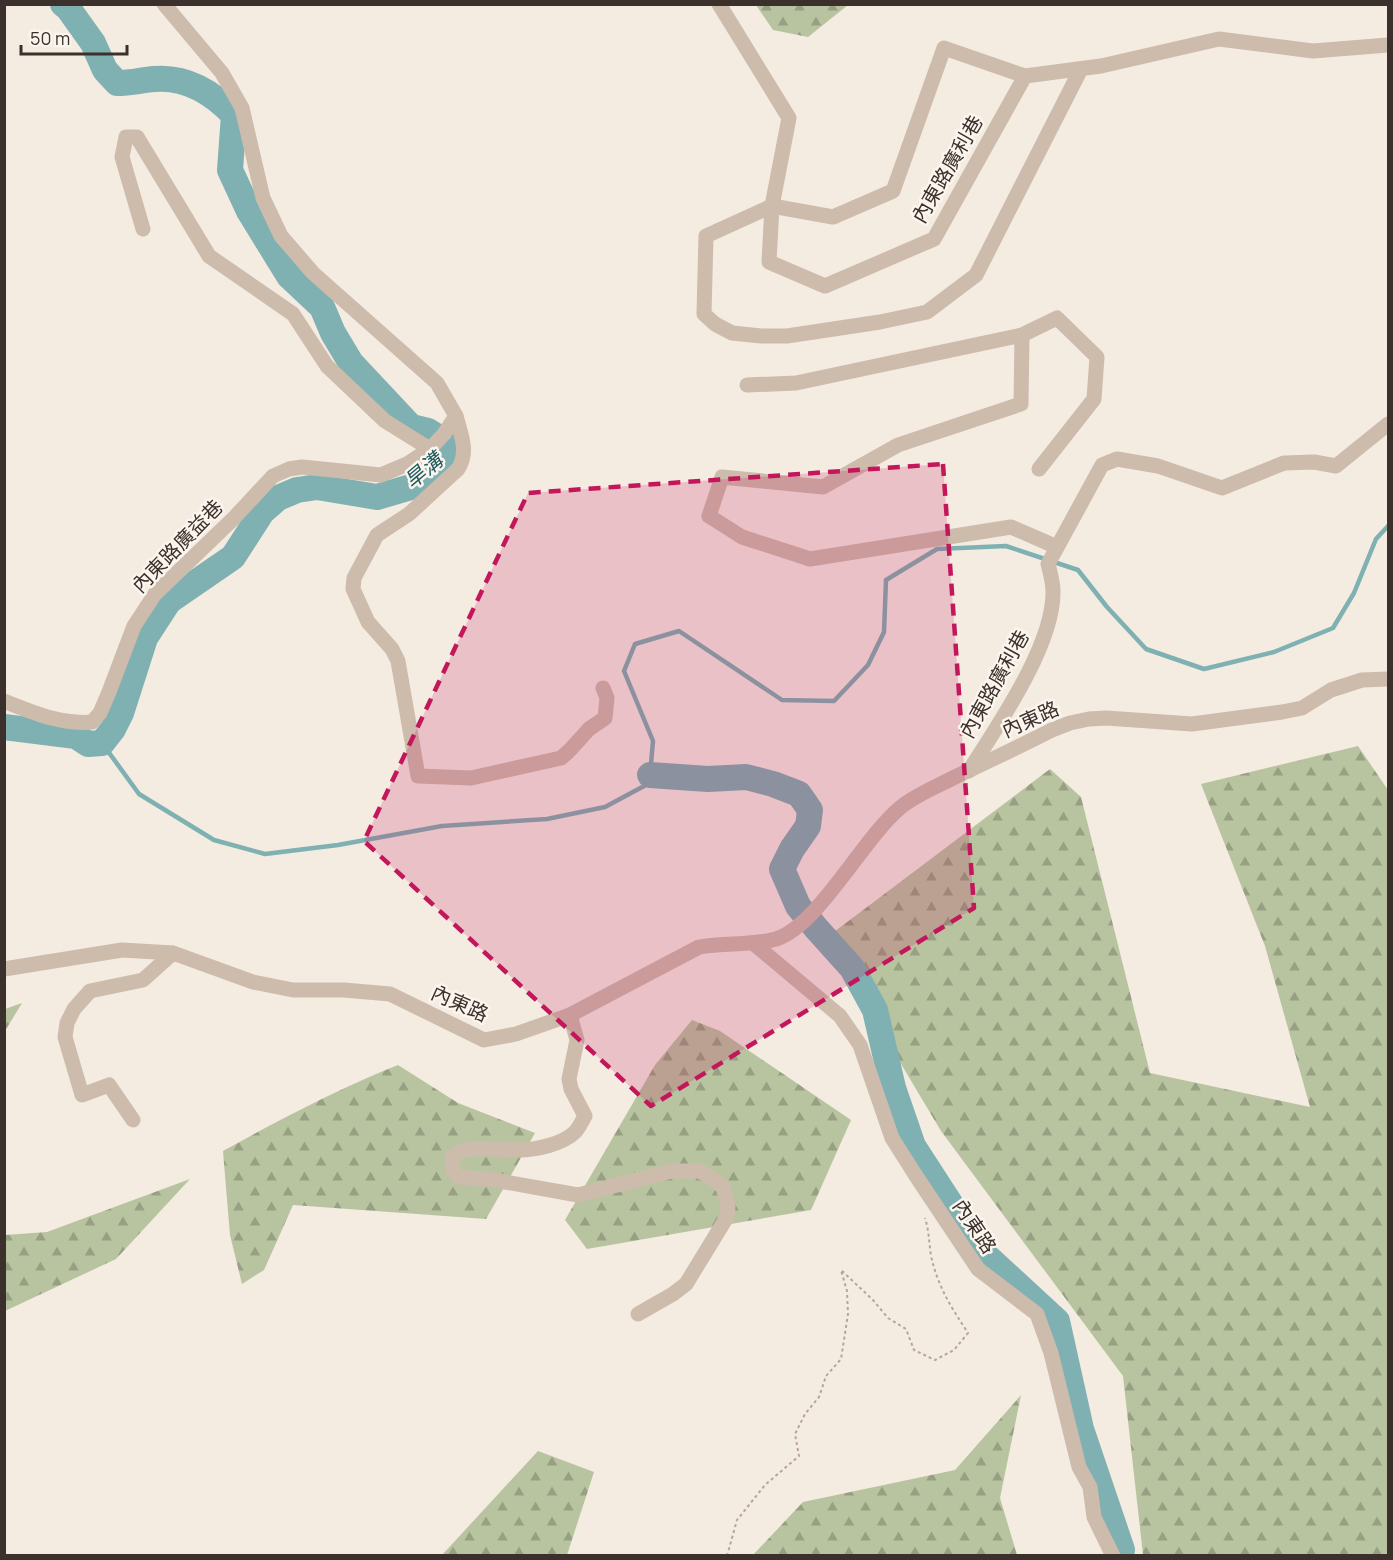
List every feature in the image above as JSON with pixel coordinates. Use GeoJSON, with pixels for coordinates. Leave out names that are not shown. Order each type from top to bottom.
{"type":"FeatureCollection","features":[{"type":"Feature","properties":{"kind":"street"},"geometry":{"type":"LineString","coordinates":[[164,4],[222,73],[242,108],[264,198],[281,236],[313,273],[437,384],[456,416],[465,451],[458,469],[409,514],[377,535],[354,578],[353,589],[368,622],[392,649],[398,661],[418,776],[471,778],[561,758],[589,729],[605,718],[607,698],[603,688]]}},
{"type":"Feature","properties":{"kind":"street","name":"內東路廣利巷"},"geometry":{"type":"LineString","coordinates":[[718,4],[789,118],[772,206],[769,262],[825,286],[934,238],[1024,76]]}},
{"type":"Feature","properties":{"kind":"street"},"geometry":{"type":"LineString","coordinates":[[1081,69],[976,275],[927,312],[880,322],[787,336],[732,333],[715,324],[704,314],[706,236],[772,206],[833,217],[893,191],[944,48],[1024,76],[1101,66],[1220,39],[1313,51],[1389,45]]}},
{"type":"Feature","properties":{"kind":"street"},"geometry":{"type":"LineString","coordinates":[[143,229],[122,157],[126,137],[137,137],[209,256],[293,314],[327,366],[385,421],[430,449]]}},
{"type":"Feature","properties":{"kind":"street"},"geometry":{"type":"LineString","coordinates":[[747,385],[796,383],[1022,335],[1057,318],[1097,357],[1094,399],[1039,469]]}},
{"type":"Feature","properties":{"kind":"street"},"geometry":{"type":"LineString","coordinates":[[1022,335],[1021,404],[898,445],[823,488],[722,477],[709,516],[742,537],[810,559],[1011,526],[1057,547]]}},
{"type":"Feature","properties":{"kind":"street","name":"內東路廣益巷"},"geometry":{"type":"LineString","coordinates":[[4,701],[42,716],[77,724],[92,722],[100,712],[109,692],[134,626],[155,594],[233,519],[273,476],[289,469],[302,467],[381,475],[407,464],[430,449],[456,416]]}},
{"type":"Feature","properties":{"kind":"street","name":"內東路廣利巷"},"geometry":{"type":"LineString","coordinates":[[969,771],[1011,703],[1047,631],[1054,590],[1048,564],[1102,465],[1117,459],[1158,466],[1222,488],[1284,463],[1314,462],[1336,466],[1389,424]]}},
{"type":"Feature","properties":{"kind":"street","name":"內東路"},"geometry":{"type":"LineString","coordinates":[[4,969],[122,950],[173,953],[263,984],[293,990],[344,990],[390,994],[483,1040],[516,1034],[570,1015],[699,947],[718,943],[753,943],[777,938],[799,925],[812,913],[884,822],[903,805],[1070,723],[1106,718],[1192,724],[1271,714],[1302,708],[1331,690],[1362,680],[1389,679]]}},
{"type":"Feature","properties":{"kind":"street","name":"內東路"},"geometry":{"type":"LineString","coordinates":[[753,943],[840,1016],[860,1045],[892,1138],[978,1269],[1037,1314],[1052,1353],[1079,1467],[1090,1487],[1094,1517],[1113,1556]]}},
{"type":"Feature","properties":{"kind":"street"},"geometry":{"type":"LineString","coordinates":[[133,1120],[109,1085],[82,1095],[65,1037],[67,1023],[74,1008],[90,991],[143,980],[173,953]]}},
{"type":"Feature","properties":{"kind":"street"},"geometry":{"type":"LineString","coordinates":[[570,1015],[577,1040],[570,1080],[571,1089],[585,1116],[576,1131],[559,1142],[521,1150],[466,1149],[455,1153],[452,1158],[453,1170],[458,1177],[494,1180],[578,1195],[672,1172],[699,1171],[709,1176],[723,1187],[729,1206],[727,1218],[686,1284],[638,1314]]}},
{"type":"Feature","properties":{"kind":"path"},"geometry":{"type":"LineString","coordinates":[[727,1556],[737,1520],[765,1485],[799,1456],[795,1434],[805,1414],[819,1397],[826,1376],[841,1359],[848,1314],[847,1291],[841,1270],[873,1300],[888,1318],[906,1329],[914,1350],[934,1360],[954,1350],[968,1333],[944,1296],[936,1275],[923,1210],[930,1195]]}},
{"type":"Feature","properties":{"kind":"highlighted area"},"geometry":{"type":"Polygon","coordinates":[[[943,464],[974,908],[651,1106],[364,841],[528,493],[943,464]]]}},
{"type":"Feature","properties":{"kind":"green space"},"geometry":{"type":"Polygon","coordinates":[[[756,5],[848,5],[808,37],[773,30],[756,5]]]}},
{"type":"Feature","properties":{"kind":"green space"},"geometry":{"type":"Polygon","coordinates":[[[1358,746],[1388,790],[1388,1555],[1143,1555],[1123,1376],[941,1131],[826,938],[1050,769],[1081,797],[1150,1073],[1310,1107],[1265,946],[1201,784],[1358,746]]]}},
{"type":"Feature","properties":{"kind":"green space"},"geometry":{"type":"Polygon","coordinates":[[[22,1003],[5,1031],[5,1009],[22,1003]]]}},
{"type":"Feature","properties":{"kind":"green space"},"geometry":{"type":"Polygon","coordinates":[[[692,1020],[720,1031],[851,1120],[811,1210],[587,1249],[565,1220],[655,1065],[692,1020]]]}},
{"type":"Feature","properties":{"kind":"green space"},"geometry":{"type":"Polygon","coordinates":[[[398,1065],[458,1103],[535,1133],[486,1219],[293,1205],[264,1270],[242,1284],[230,1235],[223,1151],[310,1105],[398,1065]]]}},
{"type":"Feature","properties":{"kind":"green space"},"geometry":{"type":"Polygon","coordinates":[[[190,1179],[116,1259],[5,1311],[5,1235],[47,1232],[190,1179]]]}},
{"type":"Feature","properties":{"kind":"green space"},"geometry":{"type":"Polygon","coordinates":[[[1021,1395],[1000,1498],[1017,1555],[753,1555],[803,1502],[955,1470],[1021,1395]]]}},
{"type":"Feature","properties":{"kind":"green space"},"geometry":{"type":"Polygon","coordinates":[[[538,1451],[594,1472],[567,1555],[442,1555],[538,1451]]]}},
{"type":"Feature","properties":{"kind":"waterway","name":"旱溝"},"geometry":{"type":"LineString","coordinates":[[4,727],[76,736],[88,744],[102,743],[113,729],[121,713],[145,638],[169,601],[233,557],[262,512],[278,498],[297,490],[317,487],[377,497],[411,487],[446,457],[447,443],[428,431],[411,427],[351,363],[333,333],[322,307],[289,276],[249,211],[230,170],[234,115],[208,93],[188,83],[166,79],[117,83],[105,70],[93,43],[63,4]]}},
{"type":"Feature","properties":{"kind":"waterway"},"geometry":{"type":"LineString","coordinates":[[102,743],[139,794],[214,840],[265,854],[338,845],[442,826],[547,819],[605,807],[646,785],[650,775],[653,741],[624,671],[635,644],[679,631],[782,700],[834,701],[868,665],[884,632],[886,580],[937,549],[1006,546],[1078,570],[1107,607],[1146,649],[1204,669],[1274,652],[1333,628],[1354,593],[1376,539],[1388,526]]}},
{"type":"Feature","properties":{"kind":"waterway"},"geometry":{"type":"LineString","coordinates":[[650,775],[708,779],[746,777],[799,794],[810,810],[808,826],[782,869],[798,906],[852,968],[875,1010],[893,1088],[913,1146],[981,1251],[1057,1321],[1081,1429],[1122,1550]]}},
{"type":"Feature","properties":{"kind":"waterway"},"geometry":{"type":"LineString","coordinates":[[1122,1550],[1126,1556]]}}]}
